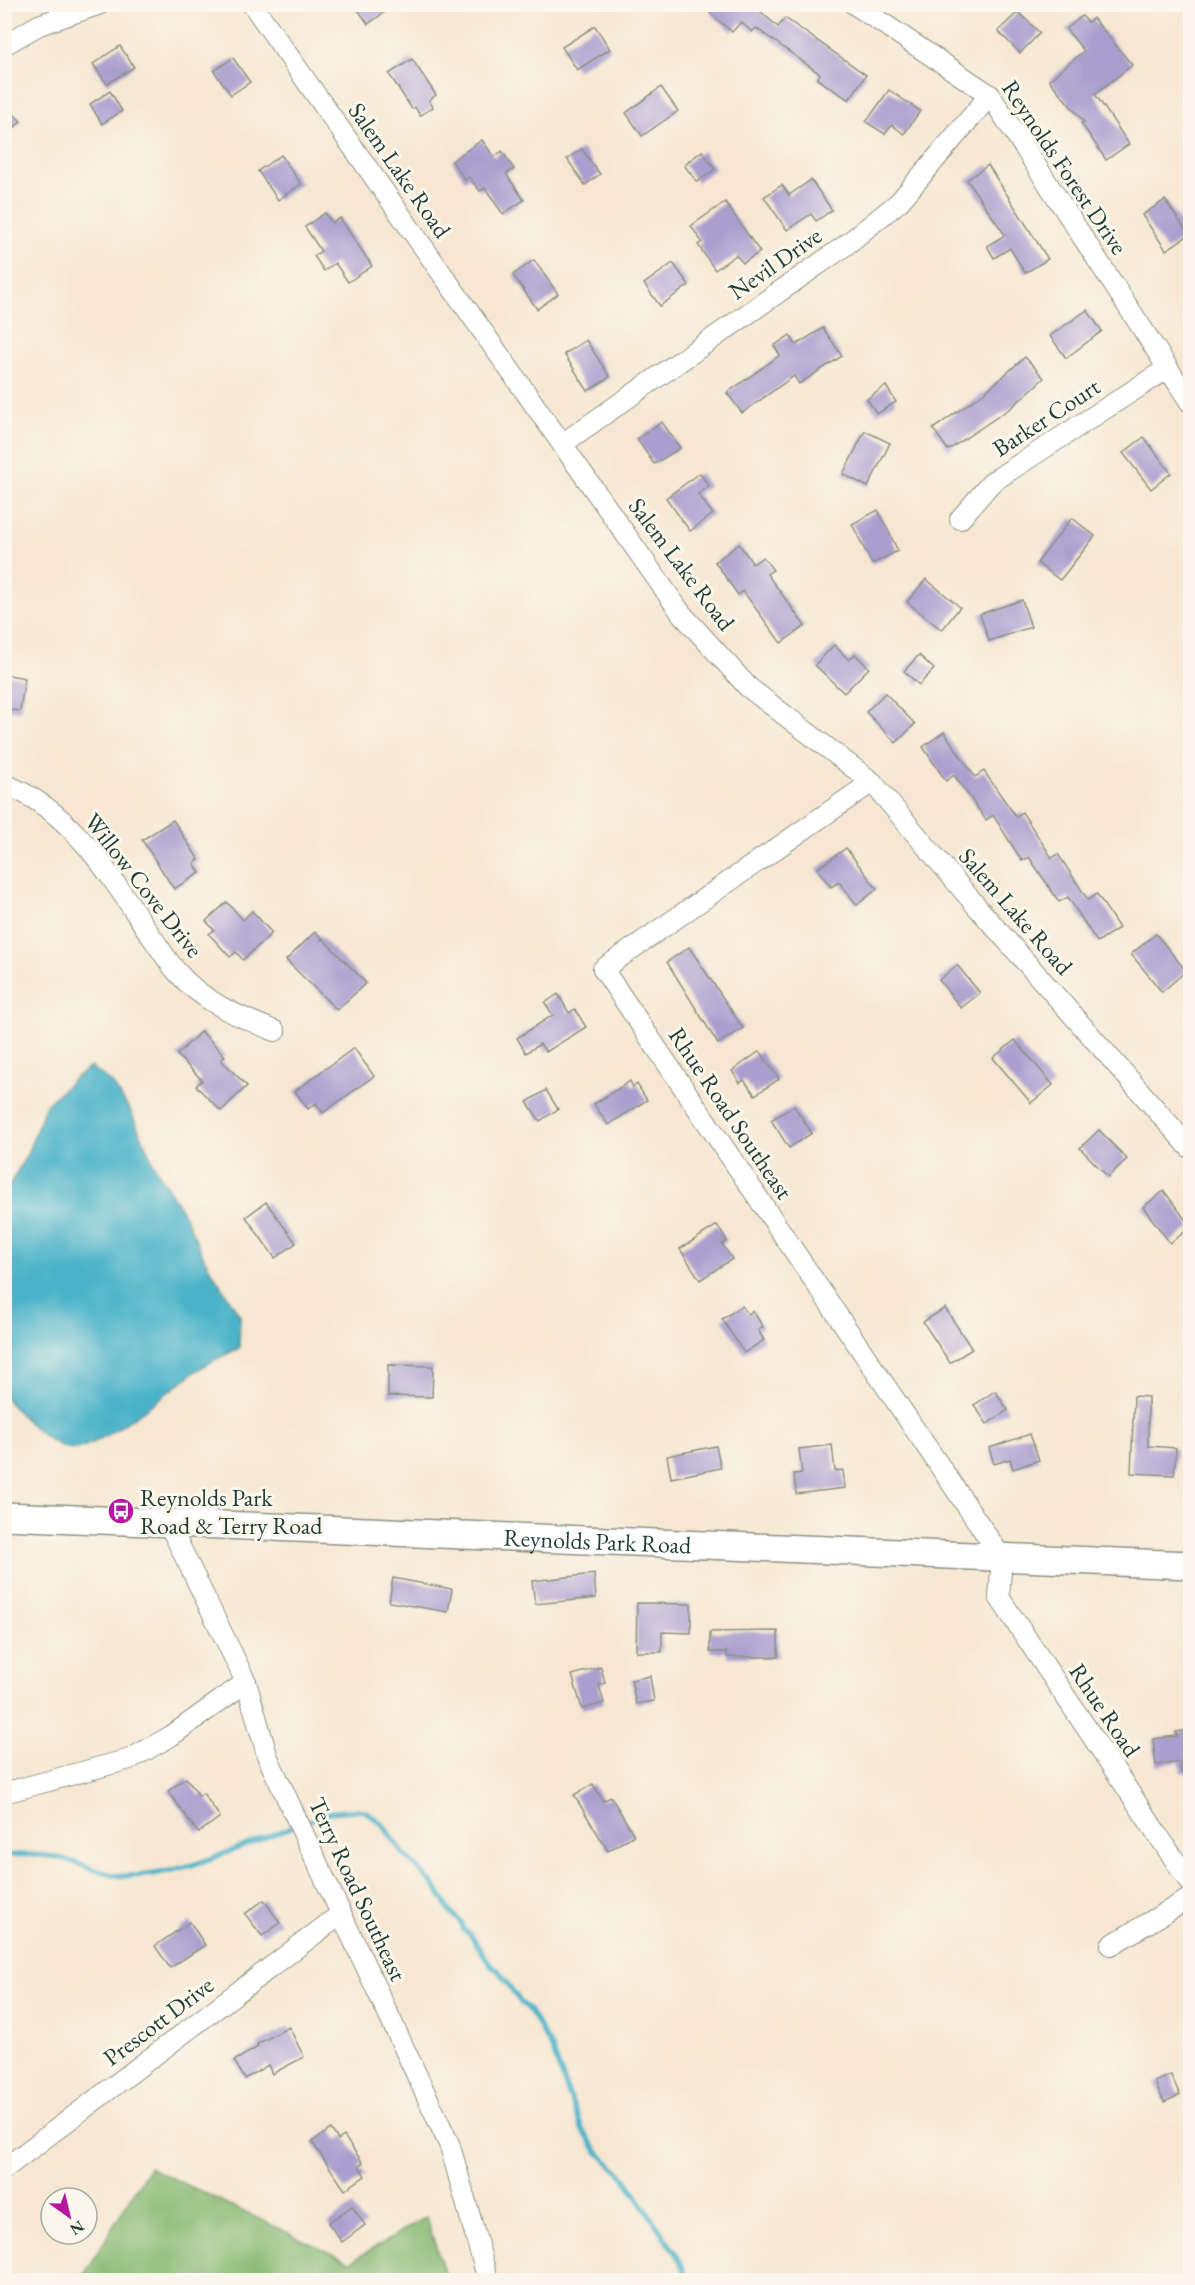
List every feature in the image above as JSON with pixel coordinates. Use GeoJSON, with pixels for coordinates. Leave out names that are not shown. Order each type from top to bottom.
{"type":"FeatureCollection","features":[{"type":"Feature","properties":{"kind":"main road","name":"Reynolds Park Road"},"geometry":{"type":"LineString","coordinates":[[4,1516],[1191,1565]]}},
{"type":"Feature","properties":{"kind":"street"},"geometry":{"type":"LineString","coordinates":[[4,45],[39,26],[100,4]]}},
{"type":"Feature","properties":{"kind":"street","name":"Salem Lake Road"},"geometry":{"type":"LineString","coordinates":[[252,4],[681,613],[748,687],[872,782],[978,908],[1191,1148]]}},
{"type":"Feature","properties":{"kind":"street","name":"Reynolds Forest Drive"},"geometry":{"type":"LineString","coordinates":[[854,4],[990,95],[1191,402]]}},
{"type":"Feature","properties":{"kind":"street","name":"Nevil Drive"},"geometry":{"type":"LineString","coordinates":[[562,444],[846,245],[890,209],[990,95]]}},
{"type":"Feature","properties":{"kind":"street","name":"Barker Court"},"geometry":{"type":"LineString","coordinates":[[960,519],[992,482],[1168,368]]}},
{"type":"Feature","properties":{"kind":"street","name":"Rhue Road Southeast"},"geometry":{"type":"LineString","coordinates":[[872,782],[603,969],[1002,1558]]}},
{"type":"Feature","properties":{"kind":"street","name":"Willow Cove Drive"},"geometry":{"type":"LineString","coordinates":[[4,784],[36,800],[75,833],[106,871],[178,974],[222,1010],[275,1030]]}},
{"type":"Feature","properties":{"kind":"street","name":"Terry Road Southeast"},"geometry":{"type":"LineString","coordinates":[[169,1524],[246,1682],[268,1758],[450,2146],[488,2280]]}},
{"type":"Feature","properties":{"kind":"street","name":"Rhue Road"},"geometry":{"type":"LineString","coordinates":[[1002,1558],[999,1597],[1191,1883]]}},
{"type":"Feature","properties":{"kind":"street"},"geometry":{"type":"LineString","coordinates":[[4,1793],[130,1759],[171,1736],[246,1682]]}},
{"type":"Feature","properties":{"kind":"street"},"geometry":{"type":"LineString","coordinates":[[1112,1945],[1191,1898]]}},
{"type":"Feature","properties":{"kind":"street","name":"Prescott Drive"},"geometry":{"type":"LineString","coordinates":[[4,2169],[342,1914]]}},
{"type":"Feature","properties":{"kind":"green space"},"geometry":{"type":"Polygon","coordinates":[[[149,2167],[350,2262],[426,2217],[447,2280],[81,2280],[149,2167]]]}},
{"type":"Feature","properties":{"kind":"water"},"geometry":{"type":"Polygon","coordinates":[[[91,1067],[112,1083],[130,1110],[156,1169],[184,1214],[206,1262],[240,1316],[239,1348],[202,1367],[100,1439],[84,1447],[72,1449],[55,1443],[45,1436],[26,1420],[5,1397],[5,1193],[27,1154],[46,1105],[76,1077],[91,1067]]]}},
{"type":"Feature","properties":{"kind":"building"},"geometry":{"type":"Polygon","coordinates":[[[354,4],[396,4],[368,24],[354,4]]]}},
{"type":"Feature","properties":{"kind":"building"},"geometry":{"type":"Polygon","coordinates":[[[717,4],[752,4],[778,27],[785,18],[866,75],[849,100],[817,79],[820,74],[756,28],[752,32],[741,22],[732,32],[710,13],[717,4]]]}},
{"type":"Feature","properties":{"kind":"building"},"geometry":{"type":"Polygon","coordinates":[[[1018,12],[1040,33],[1020,53],[998,31],[1018,12]]]}},
{"type":"Feature","properties":{"kind":"building"},"geometry":{"type":"Polygon","coordinates":[[[1082,16],[1088,22],[1093,18],[1132,65],[1095,94],[1129,144],[1106,160],[1081,123],[1084,122],[1049,80],[1084,51],[1066,29],[1082,16]]]}},
{"type":"Feature","properties":{"kind":"building"},"geometry":{"type":"Polygon","coordinates":[[[595,26],[610,49],[577,70],[562,47],[595,26]]]}},
{"type":"Feature","properties":{"kind":"building"},"geometry":{"type":"Polygon","coordinates":[[[120,46],[134,67],[107,84],[93,64],[120,46]]]}},
{"type":"Feature","properties":{"kind":"building"},"geometry":{"type":"Polygon","coordinates":[[[233,58],[250,82],[231,95],[214,71],[233,58]]]}},
{"type":"Feature","properties":{"kind":"building"},"geometry":{"type":"Polygon","coordinates":[[[412,59],[436,95],[429,100],[433,107],[420,116],[415,107],[412,109],[389,74],[412,59]]]}},
{"type":"Feature","properties":{"kind":"building"},"geometry":{"type":"Polygon","coordinates":[[[661,87],[678,111],[642,136],[626,113],[661,87]]]}},
{"type":"Feature","properties":{"kind":"building"},"geometry":{"type":"Polygon","coordinates":[[[889,90],[920,111],[904,134],[892,125],[885,134],[866,122],[889,90]]]}},
{"type":"Feature","properties":{"kind":"building"},"geometry":{"type":"Polygon","coordinates":[[[110,91],[122,111],[102,124],[90,104],[110,91]]]}},
{"type":"Feature","properties":{"kind":"building"},"geometry":{"type":"Polygon","coordinates":[[[4,105],[21,121],[4,138],[4,105]]]}},
{"type":"Feature","properties":{"kind":"building"},"geometry":{"type":"Polygon","coordinates":[[[482,140],[494,157],[502,151],[514,169],[506,174],[524,200],[503,214],[485,188],[480,191],[469,177],[465,180],[452,161],[482,140]]]}},
{"type":"Feature","properties":{"kind":"building"},"geometry":{"type":"Polygon","coordinates":[[[582,149],[600,174],[585,185],[567,159],[582,149]]]}},
{"type":"Feature","properties":{"kind":"building"},"geometry":{"type":"Polygon","coordinates":[[[702,151],[715,169],[697,182],[684,165],[702,151]]]}},
{"type":"Feature","properties":{"kind":"building"},"geometry":{"type":"Polygon","coordinates":[[[281,155],[301,184],[278,200],[258,171],[281,155]]]}},
{"type":"Feature","properties":{"kind":"building"},"geometry":{"type":"Polygon","coordinates":[[[988,165],[1048,259],[1025,273],[1010,248],[994,258],[987,246],[1005,235],[967,180],[988,165]]]}},
{"type":"Feature","properties":{"kind":"building"},"geometry":{"type":"Polygon","coordinates":[[[811,180],[832,210],[816,221],[811,214],[787,230],[764,197],[782,185],[789,195],[811,180]]]}},
{"type":"Feature","properties":{"kind":"building"},"geometry":{"type":"Polygon","coordinates":[[[1165,200],[1189,235],[1166,250],[1142,215],[1165,200]]]}},
{"type":"Feature","properties":{"kind":"building"},"geometry":{"type":"Polygon","coordinates":[[[725,202],[760,252],[743,263],[736,255],[715,270],[698,245],[702,242],[691,226],[725,202]]]}},
{"type":"Feature","properties":{"kind":"building"},"geometry":{"type":"Polygon","coordinates":[[[325,213],[332,223],[340,218],[372,266],[348,282],[335,263],[324,271],[314,256],[321,251],[305,227],[325,213]]]}},
{"type":"Feature","properties":{"kind":"building"},"geometry":{"type":"Polygon","coordinates":[[[534,260],[558,294],[537,309],[513,275],[534,260]]]}},
{"type":"Feature","properties":{"kind":"building"},"geometry":{"type":"Polygon","coordinates":[[[673,263],[689,285],[660,306],[644,284],[673,263]]]}},
{"type":"Feature","properties":{"kind":"building"},"geometry":{"type":"Polygon","coordinates":[[[1087,310],[1102,331],[1066,358],[1050,336],[1087,310]]]}},
{"type":"Feature","properties":{"kind":"building"},"geometry":{"type":"Polygon","coordinates":[[[823,328],[842,356],[799,384],[794,376],[742,413],[727,393],[780,355],[774,346],[790,335],[796,345],[823,328]]]}},
{"type":"Feature","properties":{"kind":"building"},"geometry":{"type":"Polygon","coordinates":[[[586,340],[610,377],[588,391],[564,354],[586,340]]]}},
{"type":"Feature","properties":{"kind":"building"},"geometry":{"type":"Polygon","coordinates":[[[1025,357],[1044,378],[1012,407],[948,450],[933,429],[985,392],[1025,357]]]}},
{"type":"Feature","properties":{"kind":"building"},"geometry":{"type":"Polygon","coordinates":[[[886,386],[896,402],[877,414],[867,399],[886,386]]]}},
{"type":"Feature","properties":{"kind":"building"},"geometry":{"type":"Polygon","coordinates":[[[662,422],[680,448],[654,464],[637,439],[662,422]]]}},
{"type":"Feature","properties":{"kind":"building"},"geometry":{"type":"Polygon","coordinates":[[[865,431],[890,443],[868,487],[843,474],[865,431]]]}},
{"type":"Feature","properties":{"kind":"building"},"geometry":{"type":"Polygon","coordinates":[[[1144,437],[1171,473],[1151,489],[1123,453],[1144,437]]]}},
{"type":"Feature","properties":{"kind":"building"},"geometry":{"type":"Polygon","coordinates":[[[700,473],[709,486],[698,494],[713,514],[690,531],[666,498],[700,473]]]}},
{"type":"Feature","properties":{"kind":"building"},"geometry":{"type":"Polygon","coordinates":[[[878,510],[898,551],[872,564],[852,524],[878,510]]]}},
{"type":"Feature","properties":{"kind":"building"},"geometry":{"type":"Polygon","coordinates":[[[1072,518],[1095,536],[1060,580],[1037,563],[1072,518]]]}},
{"type":"Feature","properties":{"kind":"building"},"geometry":{"type":"Polygon","coordinates":[[[739,544],[753,564],[763,557],[773,570],[767,574],[805,626],[781,643],[743,591],[738,595],[715,562],[739,544]]]}},
{"type":"Feature","properties":{"kind":"building"},"geometry":{"type":"Polygon","coordinates":[[[926,579],[960,607],[942,630],[907,602],[926,579]]]}},
{"type":"Feature","properties":{"kind":"building"},"geometry":{"type":"Polygon","coordinates":[[[1022,600],[1031,627],[989,641],[980,614],[1022,600]]]}},
{"type":"Feature","properties":{"kind":"building"},"geometry":{"type":"Polygon","coordinates":[[[834,645],[849,660],[855,654],[869,668],[844,693],[815,665],[834,645]]]}},
{"type":"Feature","properties":{"kind":"building"},"geometry":{"type":"Polygon","coordinates":[[[919,655],[934,669],[919,685],[904,671],[919,655]]]}},
{"type":"Feature","properties":{"kind":"building"},"geometry":{"type":"Polygon","coordinates":[[[4,674],[25,678],[20,711],[4,709],[4,674]]]}},
{"type":"Feature","properties":{"kind":"building"},"geometry":{"type":"Polygon","coordinates":[[[885,693],[915,724],[896,743],[866,712],[885,693]]]}},
{"type":"Feature","properties":{"kind":"building"},"geometry":{"type":"Polygon","coordinates":[[[944,732],[975,777],[984,771],[1016,817],[1022,812],[1052,858],[1058,854],[1088,900],[1097,894],[1119,928],[1097,942],[1068,897],[1059,902],[1029,857],[1022,861],[993,815],[986,820],[954,775],[946,781],[923,747],[944,732]]]}},
{"type":"Feature","properties":{"kind":"building"},"geometry":{"type":"Polygon","coordinates":[[[173,820],[199,860],[194,863],[200,873],[174,889],[142,840],[173,820]]]}},
{"type":"Feature","properties":{"kind":"building"},"geometry":{"type":"Polygon","coordinates":[[[846,848],[877,889],[857,905],[839,882],[831,887],[817,869],[846,848]]]}},
{"type":"Feature","properties":{"kind":"building"},"geometry":{"type":"Polygon","coordinates":[[[227,902],[243,920],[252,911],[272,933],[243,960],[236,952],[230,957],[209,934],[214,930],[206,921],[227,902]]]}},
{"type":"Feature","properties":{"kind":"building"},"geometry":{"type":"Polygon","coordinates":[[[315,932],[366,983],[337,1010],[286,960],[315,932]]]}},
{"type":"Feature","properties":{"kind":"building"},"geometry":{"type":"Polygon","coordinates":[[[1156,934],[1186,971],[1162,992],[1131,954],[1156,934]]]}},
{"type":"Feature","properties":{"kind":"building"},"geometry":{"type":"Polygon","coordinates":[[[689,947],[743,1028],[718,1044],[667,962],[689,947]]]}},
{"type":"Feature","properties":{"kind":"building"},"geometry":{"type":"Polygon","coordinates":[[[957,965],[980,993],[961,1008],[939,980],[957,965]]]}},
{"type":"Feature","properties":{"kind":"building"},"geometry":{"type":"Polygon","coordinates":[[[558,994],[569,1013],[575,1009],[586,1027],[546,1052],[540,1044],[526,1053],[517,1038],[553,1015],[545,1003],[558,994]]]}},
{"type":"Feature","properties":{"kind":"building"},"geometry":{"type":"Polygon","coordinates":[[[201,1031],[225,1056],[221,1060],[247,1086],[221,1111],[196,1086],[202,1080],[177,1055],[201,1031]]]}},
{"type":"Feature","properties":{"kind":"building"},"geometry":{"type":"Polygon","coordinates":[[[1015,1040],[1053,1085],[1031,1103],[993,1058],[1015,1040]]]}},
{"type":"Feature","properties":{"kind":"building"},"geometry":{"type":"Polygon","coordinates":[[[354,1048],[374,1076],[323,1113],[316,1103],[308,1109],[295,1091],[354,1048]]]}},
{"type":"Feature","properties":{"kind":"building"},"geometry":{"type":"Polygon","coordinates":[[[760,1051],[779,1079],[755,1095],[744,1080],[740,1083],[732,1071],[760,1051]]]}},
{"type":"Feature","properties":{"kind":"building"},"geometry":{"type":"Polygon","coordinates":[[[630,1081],[633,1087],[637,1084],[647,1100],[608,1125],[594,1104],[630,1081]]]}},
{"type":"Feature","properties":{"kind":"building"},"geometry":{"type":"Polygon","coordinates":[[[546,1090],[558,1109],[540,1121],[527,1102],[546,1090]]]}},
{"type":"Feature","properties":{"kind":"building"},"geometry":{"type":"Polygon","coordinates":[[[794,1106],[812,1133],[789,1148],[771,1120],[794,1106]]]}},
{"type":"Feature","properties":{"kind":"building"},"geometry":{"type":"Polygon","coordinates":[[[1099,1130],[1127,1159],[1108,1177],[1080,1148],[1099,1130]]]}},
{"type":"Feature","properties":{"kind":"building"},"geometry":{"type":"Polygon","coordinates":[[[1164,1191],[1191,1227],[1170,1243],[1143,1207],[1164,1191]]]}},
{"type":"Feature","properties":{"kind":"building"},"geometry":{"type":"Polygon","coordinates":[[[266,1202],[296,1243],[275,1258],[246,1217],[266,1202]]]}},
{"type":"Feature","properties":{"kind":"building"},"geometry":{"type":"Polygon","coordinates":[[[717,1225],[727,1241],[722,1244],[732,1259],[700,1280],[680,1249],[717,1225]]]}},
{"type":"Feature","properties":{"kind":"building"},"geometry":{"type":"Polygon","coordinates":[[[742,1306],[748,1314],[753,1311],[763,1327],[758,1330],[764,1340],[744,1353],[722,1319],[742,1306]]]}},
{"type":"Feature","properties":{"kind":"building"},"geometry":{"type":"Polygon","coordinates":[[[945,1308],[972,1349],[950,1363],[923,1322],[945,1308]]]}},
{"type":"Feature","properties":{"kind":"building"},"geometry":{"type":"Polygon","coordinates":[[[388,1365],[433,1366],[432,1397],[388,1396],[388,1365]]]}},
{"type":"Feature","properties":{"kind":"building"},"geometry":{"type":"Polygon","coordinates":[[[995,1391],[1008,1410],[987,1424],[974,1405],[995,1391]]]}},
{"type":"Feature","properties":{"kind":"building"},"geometry":{"type":"Polygon","coordinates":[[[1134,1396],[1148,1397],[1148,1446],[1176,1448],[1174,1475],[1131,1473],[1134,1396]]]}},
{"type":"Feature","properties":{"kind":"building"},"geometry":{"type":"Polygon","coordinates":[[[1030,1434],[1039,1460],[1013,1469],[1010,1459],[994,1464],[989,1448],[1030,1434]]]}},
{"type":"Feature","properties":{"kind":"building"},"geometry":{"type":"Polygon","coordinates":[[[832,1445],[835,1471],[843,1470],[845,1488],[796,1494],[794,1474],[802,1473],[799,1449],[832,1445]]]}},
{"type":"Feature","properties":{"kind":"building"},"geometry":{"type":"Polygon","coordinates":[[[716,1446],[721,1468],[671,1478],[667,1456],[716,1446]]]}},
{"type":"Feature","properties":{"kind":"building"},"geometry":{"type":"Polygon","coordinates":[[[594,1574],[596,1598],[535,1604],[532,1581],[594,1574]]]}},
{"type":"Feature","properties":{"kind":"building"},"geometry":{"type":"Polygon","coordinates":[[[393,1578],[452,1589],[448,1612],[389,1602],[393,1578]]]}},
{"type":"Feature","properties":{"kind":"building"},"geometry":{"type":"Polygon","coordinates":[[[637,1603],[691,1604],[691,1633],[662,1632],[662,1652],[636,1652],[637,1603]]]}},
{"type":"Feature","properties":{"kind":"building"},"geometry":{"type":"Polygon","coordinates":[[[778,1631],[778,1657],[727,1657],[727,1652],[710,1652],[710,1632],[778,1631]]]}},
{"type":"Feature","properties":{"kind":"building"},"geometry":{"type":"Polygon","coordinates":[[[601,1667],[605,1683],[599,1685],[604,1703],[582,1709],[572,1675],[601,1667]]]}},
{"type":"Feature","properties":{"kind":"building"},"geometry":{"type":"Polygon","coordinates":[[[650,1676],[654,1701],[636,1704],[631,1680],[650,1676]]]}},
{"type":"Feature","properties":{"kind":"building"},"geometry":{"type":"Polygon","coordinates":[[[1191,1730],[1191,1772],[1181,1773],[1180,1762],[1156,1765],[1153,1739],[1177,1736],[1176,1732],[1191,1730]]]}},
{"type":"Feature","properties":{"kind":"building"},"geometry":{"type":"Polygon","coordinates":[[[186,1778],[199,1796],[203,1793],[220,1817],[198,1833],[168,1791],[186,1778]]]}},
{"type":"Feature","properties":{"kind":"building"},"geometry":{"type":"Polygon","coordinates":[[[593,1784],[603,1801],[611,1797],[634,1835],[608,1851],[574,1795],[593,1784]]]}},
{"type":"Feature","properties":{"kind":"building"},"geometry":{"type":"Polygon","coordinates":[[[264,1900],[280,1923],[262,1936],[245,1914],[264,1900]]]}},
{"type":"Feature","properties":{"kind":"building"},"geometry":{"type":"Polygon","coordinates":[[[190,1922],[205,1945],[170,1968],[155,1946],[190,1922]]]}},
{"type":"Feature","properties":{"kind":"building"},"geometry":{"type":"Polygon","coordinates":[[[289,2027],[304,2057],[272,2074],[268,2065],[245,2079],[234,2061],[258,2047],[257,2044],[289,2027]]]}},
{"type":"Feature","properties":{"kind":"building"},"geometry":{"type":"Polygon","coordinates":[[[1171,2075],[1180,2095],[1164,2102],[1155,2082],[1171,2075]]]}},
{"type":"Feature","properties":{"kind":"building"},"geometry":{"type":"Polygon","coordinates":[[[331,2129],[338,2140],[344,2136],[363,2163],[359,2166],[365,2176],[345,2190],[312,2142],[331,2129]]]}},
{"type":"Feature","properties":{"kind":"building"},"geometry":{"type":"Polygon","coordinates":[[[352,2206],[365,2225],[342,2242],[328,2223],[352,2206]]]}},
{"type":"Feature","properties":{"kind":"waterway"},"geometry":{"type":"LineString","coordinates":[[303,1823],[331,1812],[359,1810],[367,1812],[383,1825],[402,1852],[435,1886],[452,1914],[462,1923],[463,1930],[470,1934],[492,1967],[498,1970],[521,2003],[528,2008],[551,2047],[582,2129],[597,2151],[623,2176],[678,2257],[689,2280]]}},
{"type":"Feature","properties":{"kind":"waterway"},"geometry":{"type":"LineString","coordinates":[[4,1856],[49,1856],[110,1874],[148,1875],[213,1858],[295,1826]]}},
{"type":"Feature","properties":{"kind":"place","name":"Reynolds Park Road & Terry Road"},"geometry":{"type":"Point","coordinates":[121,1511]}}]}
